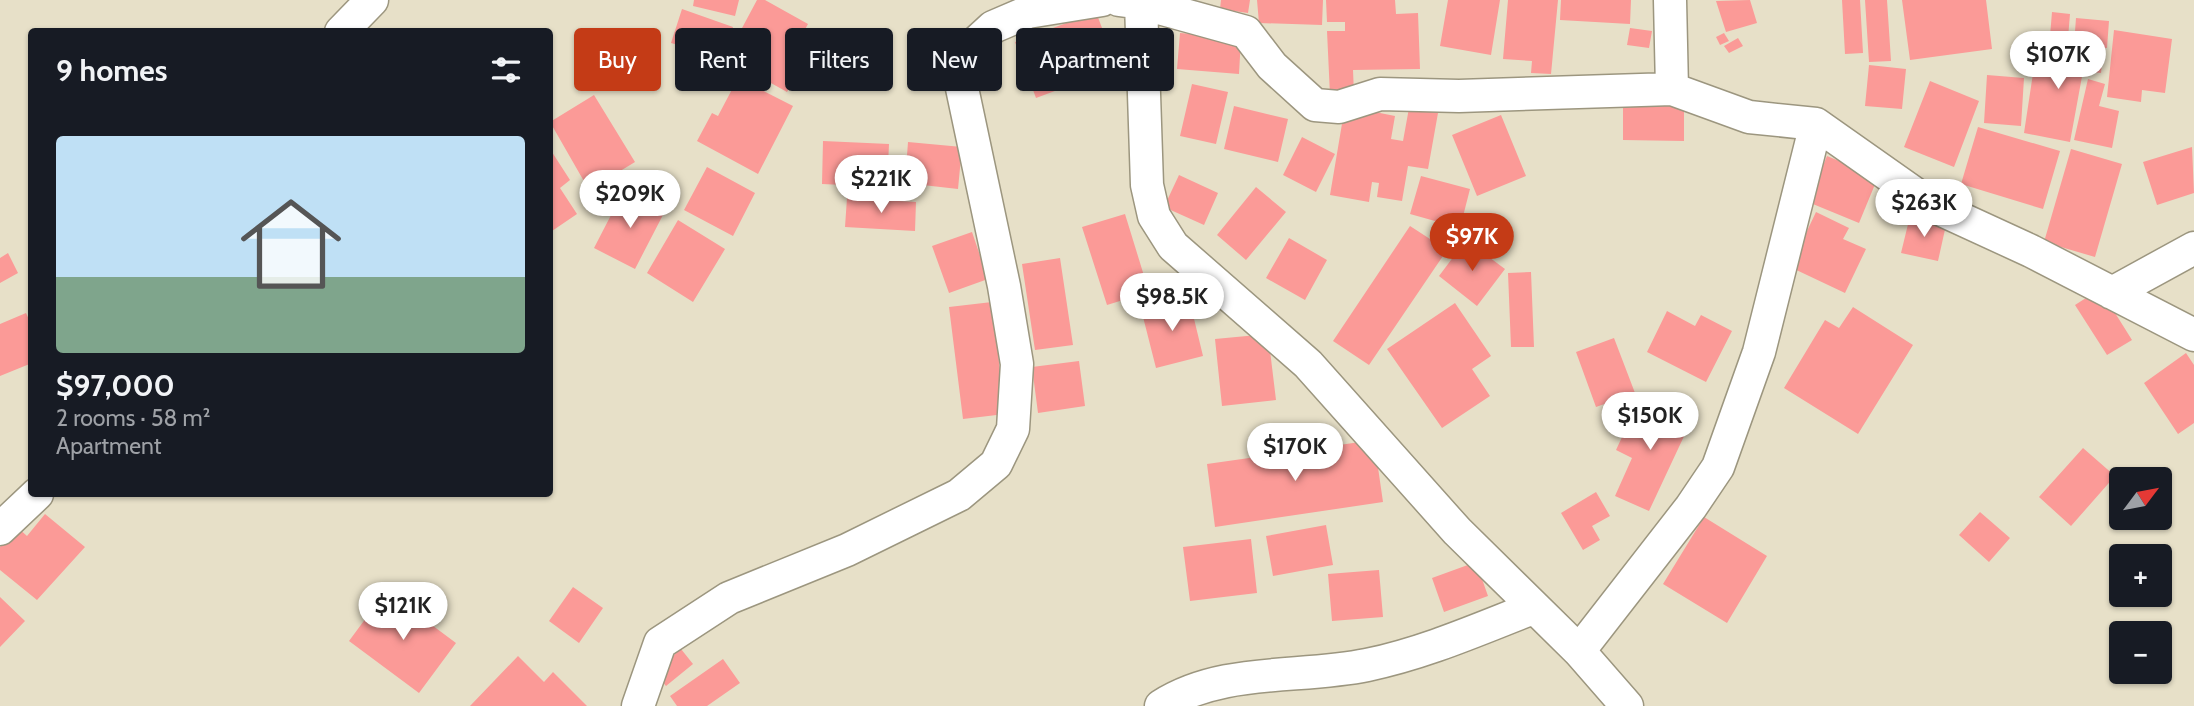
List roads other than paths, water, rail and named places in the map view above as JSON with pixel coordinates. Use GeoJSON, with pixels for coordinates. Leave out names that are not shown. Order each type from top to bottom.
{"type":"FeatureCollection","features":[{"type":"Feature","properties":{"kind":"street"},"geometry":{"type":"LineString","coordinates":[[345,28],[372,0]]}},
{"type":"Feature","properties":{"kind":"street"},"geometry":{"type":"LineString","coordinates":[[638,706],[660,643],[729,598],[847,550],[959,495],[996,464],[1013,429],[1017,364],[1004,286],[962,88],[968,50],[993,27],[1028,12],[1102,0]]}},
{"type":"Feature","properties":{"kind":"street"},"geometry":{"type":"LineString","coordinates":[[1670,0],[1672,89]]}},
{"type":"Feature","properties":{"kind":"street"},"geometry":{"type":"LineString","coordinates":[[1627,706],[1579,651],[1457,531],[1308,364],[1173,246],[1154,216],[1147,185],[1130,1],[1245,32],[1272,66],[1296,91],[1315,105],[1339,107],[1380,94],[1459,96],[1672,89],[1749,117],[1816,124],[1931,205],[2031,251],[2194,335]]}},
{"type":"Feature","properties":{"kind":"street"},"geometry":{"type":"LineString","coordinates":[[1579,651],[1692,507],[1718,467],[1759,352],[1816,124]]}},
{"type":"Feature","properties":{"kind":"street"},"geometry":{"type":"LineString","coordinates":[[2112,293],[2194,248]]}},
{"type":"Feature","properties":{"kind":"street"},"geometry":{"type":"LineString","coordinates":[[0,529],[34,497]]}},
{"type":"Feature","properties":{"kind":"street"},"geometry":{"type":"LineString","coordinates":[[1161,706],[1184,691],[1213,682],[1367,665],[1433,647],[1533,608]]}}]}
